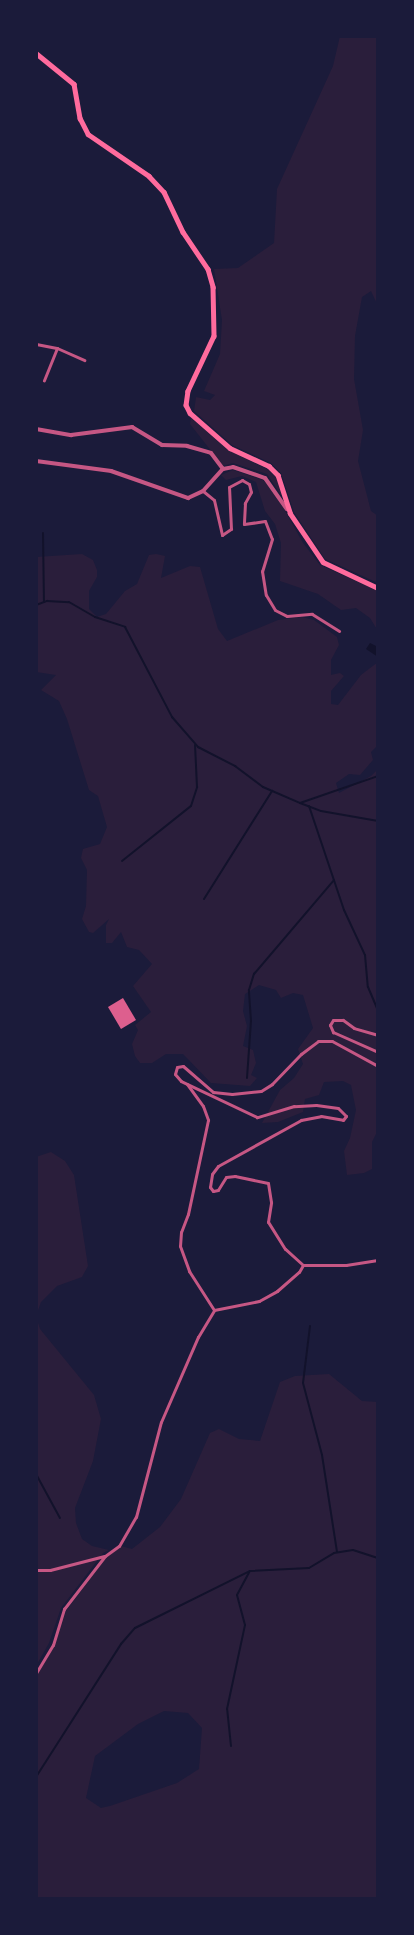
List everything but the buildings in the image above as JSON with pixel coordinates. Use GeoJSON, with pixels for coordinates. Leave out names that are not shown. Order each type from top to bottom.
{"type":"FeatureCollection","features":[{"type":"Feature","properties":{"kind":"main road"},"geometry":{"type":"LineString","coordinates":[[36,53],[59,68],[74,84],[80,118],[88,134],[149,176],[164,192],[182,232],[208,269],[213,287],[214,336],[188,391],[186,405],[190,413],[230,448],[269,466],[278,475],[290,513],[322,562],[378,588]]}},
{"type":"Feature","properties":{"kind":"street"},"geometry":{"type":"LineString","coordinates":[[36,344],[57,348],[84,360]]}},
{"type":"Feature","properties":{"kind":"street"},"geometry":{"type":"LineString","coordinates":[[44,380],[57,348]]}},
{"type":"Feature","properties":{"kind":"street"},"geometry":{"type":"LineString","coordinates":[[36,429],[71,435],[132,428],[162,445],[187,446],[211,453],[223,469]]}},
{"type":"Feature","properties":{"kind":"street"},"geometry":{"type":"LineString","coordinates":[[36,460],[111,471],[188,498],[204,492],[223,469]]}},
{"type":"Feature","properties":{"kind":"street"},"geometry":{"type":"LineString","coordinates":[[223,469],[242,469],[265,478],[276,489],[290,513]]}},
{"type":"Feature","properties":{"kind":"street"},"geometry":{"type":"LineString","coordinates":[[204,492],[214,500],[222,535],[231,528],[229,487],[242,480],[249,484],[251,492],[245,503],[244,524],[265,521],[272,540],[262,570],[266,595],[275,610],[287,616],[303,612],[312,614],[339,631]]}},
{"type":"Feature","properties":{"kind":"street"},"geometry":{"type":"LineString","coordinates":[[378,1035],[354,1028],[343,1020],[333,1020],[330,1025],[333,1032],[378,1052]]}},
{"type":"Feature","properties":{"kind":"street"},"geometry":{"type":"LineString","coordinates":[[378,1066],[332,1041],[318,1041],[301,1054],[280,1077],[260,1091],[232,1094],[213,1092],[183,1066],[177,1067],[178,1080],[238,1111],[258,1117],[302,1106],[326,1106],[345,1112],[343,1120],[321,1116],[301,1120],[218,1166],[210,1180],[213,1191],[218,1190],[226,1177],[235,1176],[268,1183],[271,1202],[268,1222],[285,1249],[302,1265],[346,1265],[378,1260]]}},
{"type":"Feature","properties":{"kind":"street"},"geometry":{"type":"LineString","coordinates":[[186,1083],[203,1106],[208,1120],[188,1214],[181,1232],[180,1246],[189,1271],[214,1310]]}},
{"type":"Feature","properties":{"kind":"street"},"geometry":{"type":"LineString","coordinates":[[36,1673],[53,1645],[64,1610],[105,1556],[119,1546],[136,1517],[161,1422],[198,1337],[214,1310],[259,1301],[277,1291],[299,1272],[302,1265]]}},
{"type":"Feature","properties":{"kind":"street"},"geometry":{"type":"LineString","coordinates":[[36,1570],[50,1570],[105,1556]]}},
{"type":"Feature","properties":{"kind":"shaded area"},"geometry":{"type":"Polygon","coordinates":[[[340,36],[378,36],[378,306],[371,291],[362,297],[355,336],[354,379],[363,430],[358,461],[371,511],[378,516],[378,583],[325,559],[294,512],[281,473],[271,463],[232,445],[194,411],[196,397],[210,400],[215,395],[204,391],[220,354],[222,320],[214,269],[238,268],[274,243],[277,189],[333,66],[340,36]]]}},
{"type":"Feature","properties":{"kind":"shaded area"},"geometry":{"type":"Polygon","coordinates":[[[191,418],[228,450],[267,469],[276,477],[285,501],[267,474],[233,463],[223,466],[190,424],[191,418]]]}},
{"type":"Feature","properties":{"kind":"shaded area"},"geometry":{"type":"Polygon","coordinates":[[[233,470],[263,480],[274,491],[303,543],[320,565],[378,591],[378,631],[370,618],[356,608],[341,610],[318,594],[280,581],[281,543],[275,524],[265,511],[256,482],[242,476],[226,480],[221,475],[233,470]]]}},
{"type":"Feature","properties":{"kind":"shaded area"},"geometry":{"type":"Polygon","coordinates":[[[82,554],[93,560],[97,570],[97,577],[89,591],[89,609],[97,617],[106,614],[125,591],[137,584],[149,555],[156,554],[165,556],[161,578],[190,566],[200,567],[218,629],[227,641],[278,620],[302,617],[314,620],[337,637],[339,645],[331,660],[331,675],[340,673],[344,676],[331,691],[331,704],[338,705],[361,675],[378,662],[378,745],[371,752],[373,760],[360,775],[349,774],[336,783],[339,793],[371,776],[378,769],[378,1130],[372,1142],[372,1169],[364,1173],[347,1175],[344,1151],[350,1138],[356,1110],[351,1085],[343,1081],[324,1082],[319,1095],[305,1099],[303,1112],[278,1122],[262,1123],[280,1090],[294,1078],[303,1064],[298,1049],[313,1028],[303,995],[293,993],[281,998],[276,990],[259,985],[245,994],[243,1011],[247,1026],[243,1046],[253,1050],[256,1063],[251,1075],[257,1078],[250,1086],[211,1083],[183,1054],[166,1054],[152,1063],[140,1063],[135,1056],[132,1044],[138,1030],[135,1025],[151,1012],[133,986],[152,964],[139,950],[127,947],[121,932],[112,943],[106,943],[106,925],[109,919],[93,933],[89,932],[82,919],[86,906],[87,870],[81,858],[83,849],[100,844],[107,827],[98,796],[89,790],[67,719],[59,701],[41,690],[56,675],[36,672],[36,557],[82,554]]]}},
{"type":"Feature","properties":{"kind":"shaded area"},"geometry":{"type":"Polygon","coordinates":[[[370,643],[378,647],[378,657],[366,649],[370,643]]]}},
{"type":"Feature","properties":{"kind":"shaded area"},"geometry":{"type":"Polygon","coordinates":[[[51,1152],[65,1161],[74,1175],[88,1266],[82,1277],[57,1286],[41,1302],[36,1316],[36,1157],[51,1152]]]}},
{"type":"Feature","properties":{"kind":"shaded area"},"geometry":{"type":"Polygon","coordinates":[[[36,1316],[40,1329],[94,1395],[101,1419],[93,1461],[75,1508],[76,1523],[82,1539],[92,1546],[109,1550],[103,1553],[61,1608],[49,1643],[36,1666],[36,1316]]]}},
{"type":"Feature","properties":{"kind":"shaded area"},"geometry":{"type":"Polygon","coordinates":[[[329,1374],[362,1401],[378,1402],[378,1899],[36,1899],[36,1676],[55,1646],[66,1611],[106,1558],[121,1546],[132,1549],[160,1527],[181,1499],[210,1433],[219,1429],[239,1439],[260,1441],[280,1382],[295,1376],[329,1374]],[[164,1711],[138,1724],[95,1756],[86,1798],[101,1808],[110,1806],[177,1783],[199,1769],[202,1728],[188,1713],[164,1711]]]}},
{"type":"Feature","properties":{"kind":"waterway"},"geometry":{"type":"LineString","coordinates":[[43,533],[44,602]]}},
{"type":"Feature","properties":{"kind":"waterway"},"geometry":{"type":"LineString","coordinates":[[36,605],[47,601],[69,602],[95,617],[125,627],[172,717],[198,747],[235,766],[263,787],[300,803],[321,811],[378,821]]}},
{"type":"Feature","properties":{"kind":"waterway"},"geometry":{"type":"LineString","coordinates":[[122,861],[191,806],[197,787],[195,745]]}},
{"type":"Feature","properties":{"kind":"waterway"},"geometry":{"type":"LineString","coordinates":[[300,803],[378,776]]}},
{"type":"Feature","properties":{"kind":"waterway"},"geometry":{"type":"LineString","coordinates":[[204,899],[272,791]]}},
{"type":"Feature","properties":{"kind":"waterway"},"geometry":{"type":"LineString","coordinates":[[309,806],[344,910],[365,955],[368,987],[378,1010]]}},
{"type":"Feature","properties":{"kind":"waterway"},"geometry":{"type":"LineString","coordinates":[[247,1078],[251,1021],[249,990],[254,974],[334,880]]}},
{"type":"Feature","properties":{"kind":"waterway"},"geometry":{"type":"LineString","coordinates":[[310,1326],[303,1383],[322,1455],[337,1552]]}},
{"type":"Feature","properties":{"kind":"waterway"},"geometry":{"type":"LineString","coordinates":[[36,1474],[60,1518]]}},
{"type":"Feature","properties":{"kind":"waterway"},"geometry":{"type":"LineString","coordinates":[[36,1777],[121,1644],[135,1628],[250,1571],[309,1568],[334,1553],[353,1550],[378,1558]]}},
{"type":"Feature","properties":{"kind":"waterway"},"geometry":{"type":"LineString","coordinates":[[231,1746],[227,1709],[245,1625],[237,1595],[250,1571]]}}]}
